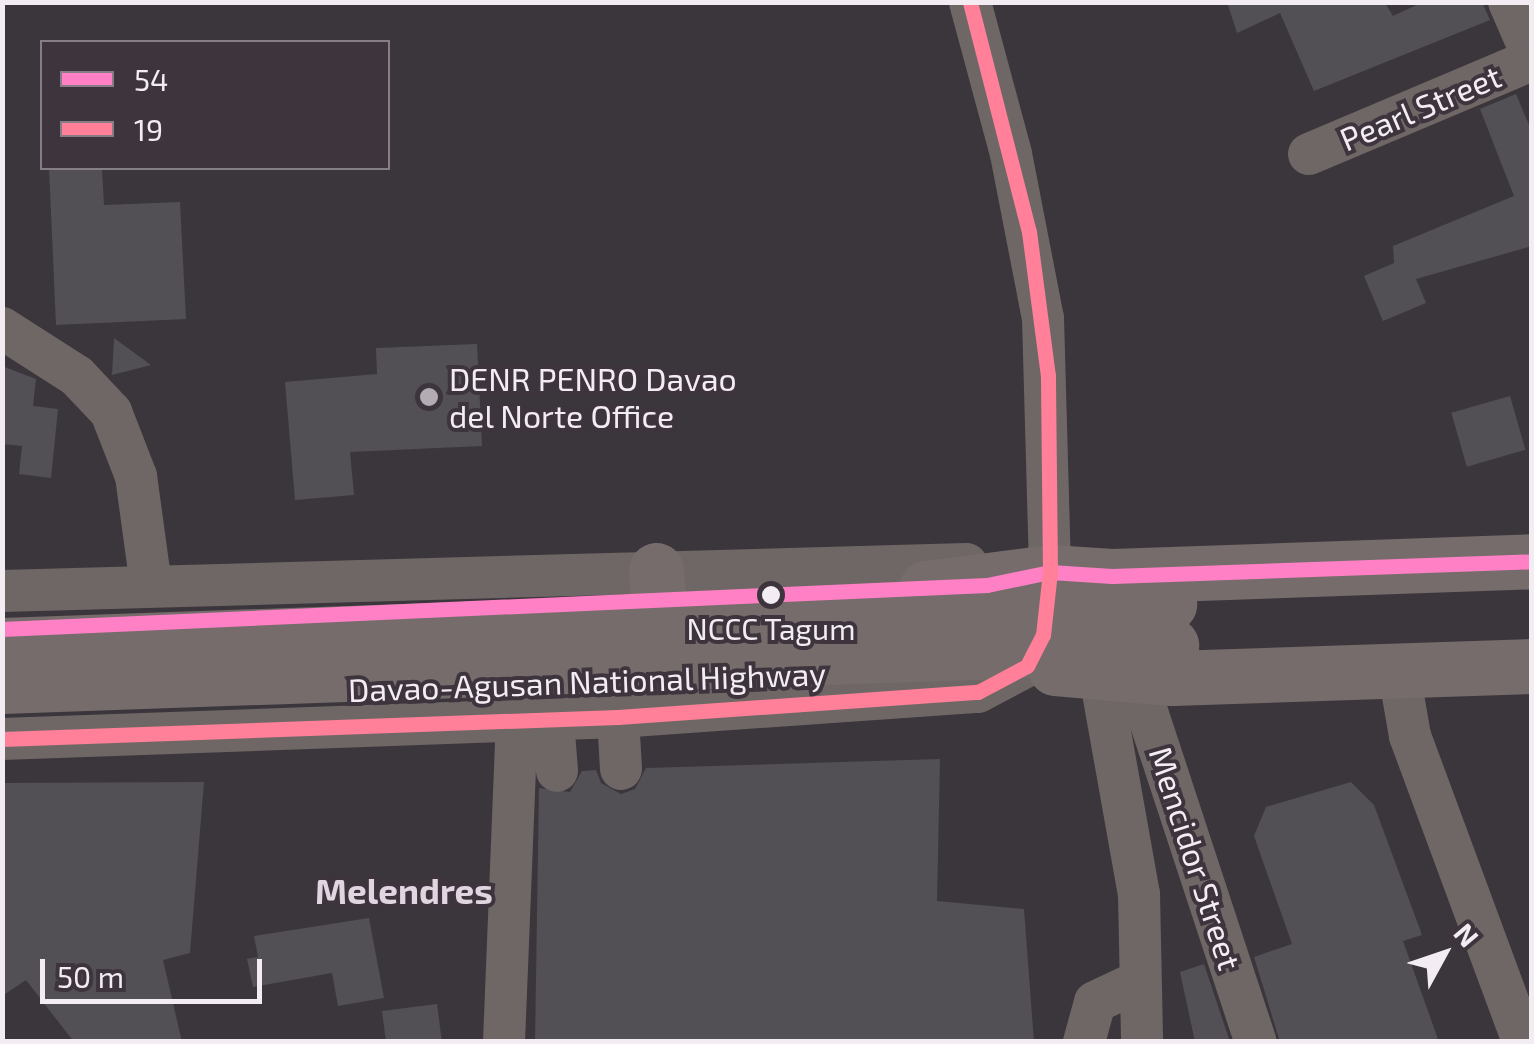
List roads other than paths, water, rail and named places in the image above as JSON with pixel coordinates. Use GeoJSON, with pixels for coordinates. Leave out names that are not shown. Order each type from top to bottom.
{"type":"FeatureCollection","features":[{"type":"Feature","properties":{"kind":"highway"},"geometry":{"type":"LineString","coordinates":[[2,628],[657,585],[987,585],[1050,572],[1112,576],[1532,561]]}},
{"type":"Feature","properties":{"kind":"highway"},"geometry":{"type":"LineString","coordinates":[[1050,572],[1063,635],[1140,657]]}},
{"type":"Feature","properties":{"kind":"highway"},"geometry":{"type":"LineString","coordinates":[[1027,666],[1043,634],[1050,572]]}},
{"type":"Feature","properties":{"kind":"highway","name":"Davao-Agusan National Highway"},"geometry":{"type":"LineString","coordinates":[[2,686],[1140,657],[1532,592]]}},
{"type":"Feature","properties":{"kind":"highway"},"geometry":{"type":"LineString","coordinates":[[56,627],[46,662],[59,699]]}},
{"type":"Feature","properties":{"kind":"highway","name":"Davao-Agusan National Highway"},"geometry":{"type":"LineString","coordinates":[[2,701],[530,708],[1140,657],[1532,632]]}},
{"type":"Feature","properties":{"kind":"highway","name":"Davao-Agusan National Highway"},"geometry":{"type":"LineString","coordinates":[[2,644],[1140,657],[1532,666]]}},
{"type":"Feature","properties":{"kind":"street"},"geometry":{"type":"LineString","coordinates":[[970,2],[1011,154],[1043,318],[1050,572],[1112,560],[1532,540]]}},
{"type":"Feature","properties":{"kind":"street"},"geometry":{"type":"LineString","coordinates":[[1509,2],[1532,58]]}},
{"type":"Feature","properties":{"kind":"street","name":"Pearl Street"},"geometry":{"type":"LineString","coordinates":[[1309,154],[1532,58]]}},
{"type":"Feature","properties":{"kind":"street"},"geometry":{"type":"LineString","coordinates":[[2,328],[76,376],[111,412],[136,476],[151,586]]}},
{"type":"Feature","properties":{"kind":"street"},"geometry":{"type":"LineString","coordinates":[[2,591],[151,586],[657,585]]}},
{"type":"Feature","properties":{"kind":"street"},"geometry":{"type":"LineString","coordinates":[[1140,657],[1202,700],[1532,686]]}},
{"type":"Feature","properties":{"kind":"street"},"geometry":{"type":"LineString","coordinates":[[1140,657],[1133,846],[1142,1042]]}},
{"type":"Feature","properties":{"kind":"street","name":"Mencidor Street"},"geometry":{"type":"LineString","coordinates":[[1140,657],[1256,1042]]}},
{"type":"Feature","properties":{"kind":"street"},"geometry":{"type":"LineString","coordinates":[[2,739],[530,708],[618,717],[978,692],[1027,666]]}},
{"type":"Feature","properties":{"kind":"street"},"geometry":{"type":"LineString","coordinates":[[1402,690],[1410,736],[1523,1042]]}},
{"type":"Feature","properties":{"kind":"street"},"geometry":{"type":"LineString","coordinates":[[530,708],[557,772]]}},
{"type":"Feature","properties":{"kind":"street"},"geometry":{"type":"LineString","coordinates":[[504,1042],[530,708]]}},
{"type":"Feature","properties":{"kind":"street"},"geometry":{"type":"LineString","coordinates":[[618,717],[621,769]]}},
{"type":"Feature","properties":{"kind":"street"},"geometry":{"type":"LineString","coordinates":[[1084,1042],[1095,1002],[1140,981]]}},
{"type":"Feature","properties":{"kind":"place","name":"DENR PENRO Davao del Norte Office"},"geometry":{"type":"Point","coordinates":[429,397]}},
{"type":"Feature","properties":{"kind":"place","name":"NCCC Tagum"},"geometry":{"type":"Point","coordinates":[771,595]}},
{"type":"Feature","properties":{"kind":"district","name":"Melendres"},"geometry":{"type":"Point","coordinates":[404,890]}}]}
